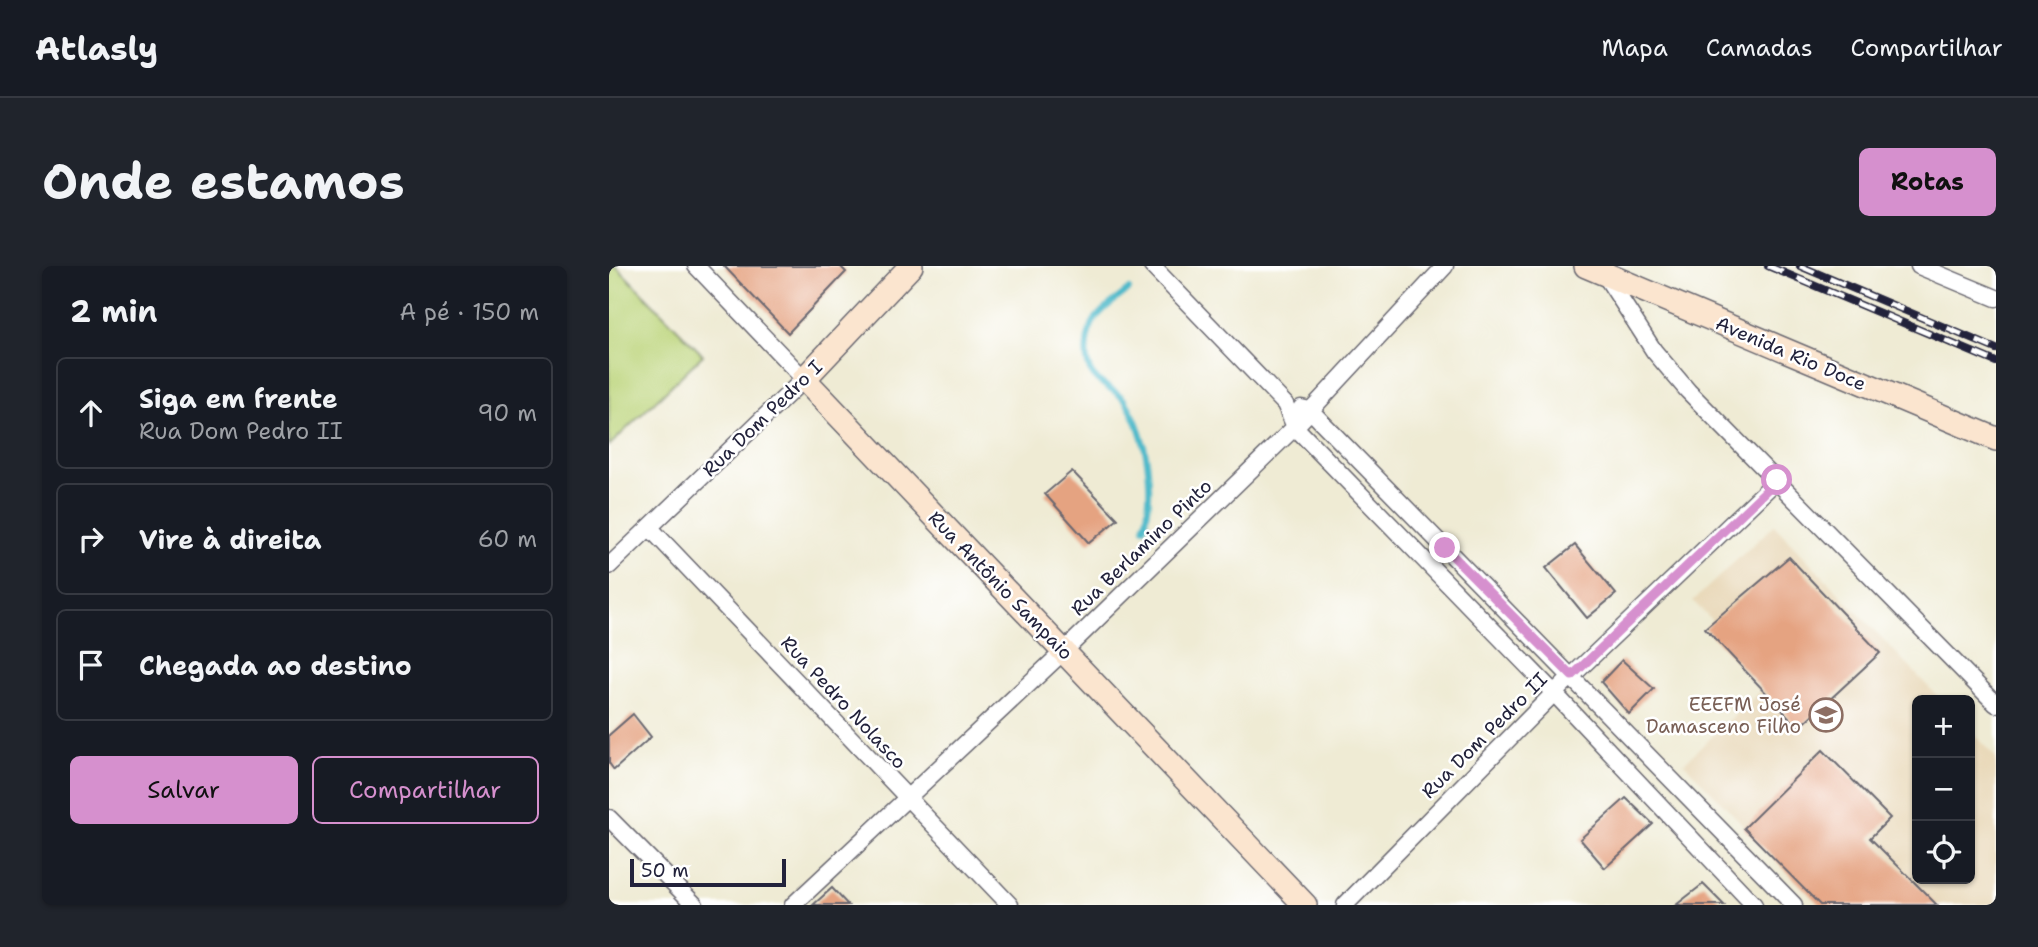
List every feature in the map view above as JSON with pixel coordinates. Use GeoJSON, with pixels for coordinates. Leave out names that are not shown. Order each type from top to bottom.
{"type":"FeatureCollection","features":[{"type":"Feature","properties":{"kind":"street","name":"Rua Antônio Sampaio"},"geometry":{"type":"LineString","coordinates":[[696,266],[1305,905]]}},
{"type":"Feature","properties":{"kind":"street","name":"Rua Dom Pedro I"},"geometry":{"type":"LineString","coordinates":[[609,566],[804,379],[911,266]]}},
{"type":"Feature","properties":{"kind":"street"},"geometry":{"type":"LineString","coordinates":[[1152,266],[1285,404],[1295,427],[1555,693],[1754,905]]}},
{"type":"Feature","properties":{"kind":"street","name":"Rua Berlamino Pinto"},"geometry":{"type":"LineString","coordinates":[[793,905],[905,797],[1064,651],[1295,427],[1445,266]]}},
{"type":"Feature","properties":{"kind":"street"},"geometry":{"type":"LineString","coordinates":[[1919,266],[1996,298]]}},
{"type":"Feature","properties":{"kind":"street"},"geometry":{"type":"LineString","coordinates":[[1595,271],[1654,351],[1688,391],[1996,704]]}},
{"type":"Feature","properties":{"kind":"street","name":"Avenida Rio Doce"},"geometry":{"type":"LineString","coordinates":[[1595,271],[1996,439]]}},
{"type":"Feature","properties":{"kind":"street"},"geometry":{"type":"LineString","coordinates":[[1285,404],[1310,410],[1794,905]]}},
{"type":"Feature","properties":{"kind":"street","name":"Rua Dom Pedro II"},"geometry":{"type":"LineString","coordinates":[[1345,905],[1572,676],[1777,480]]}},
{"type":"Feature","properties":{"kind":"street","name":"Rua Pedro Nolasco"},"geometry":{"type":"LineString","coordinates":[[650,528],[1010,905]]}},
{"type":"Feature","properties":{"kind":"street"},"geometry":{"type":"LineString","coordinates":[[609,818],[695,905]]}},
{"type":"Feature","properties":{"kind":"street"},"geometry":{"type":"LineString","coordinates":[[1706,854],[1727,836]]}},
{"type":"Feature","properties":{"kind":"shaded area","name":"EEEFM José Damasceno Filho"},"geometry":{"type":"Polygon","coordinates":[[[1774,525],[1936,695],[1912,695],[1912,884],[1975,884],[1975,735],[1996,758],[1996,905],[1820,905],[1684,763],[1770,682],[1693,601],[1774,525]]]}},
{"type":"Feature","properties":{"kind":"green space"},"geometry":{"type":"Polygon","coordinates":[[[609,266],[616,266],[703,355],[609,446],[609,266]]]}},
{"type":"Feature","properties":{"kind":"building"},"geometry":{"type":"Polygon","coordinates":[[[724,266],[840,266],[846,272],[788,333],[724,266]]]}},
{"type":"Feature","properties":{"kind":"building"},"geometry":{"type":"Polygon","coordinates":[[[1072,471],[1118,519],[1089,543],[1045,494],[1072,471]]]}},
{"type":"Feature","properties":{"kind":"building"},"geometry":{"type":"Polygon","coordinates":[[[1575,545],[1616,594],[1587,618],[1546,568],[1575,545]]]}},
{"type":"Feature","properties":{"kind":"building"},"geometry":{"type":"Polygon","coordinates":[[[1789,557],[1880,653],[1799,728],[1705,628],[1789,557]]]}},
{"type":"Feature","properties":{"kind":"building"},"geometry":{"type":"Polygon","coordinates":[[[1622,660],[1654,689],[1629,714],[1601,682],[1622,660]]]}},
{"type":"Feature","properties":{"kind":"building"},"geometry":{"type":"Polygon","coordinates":[[[633,714],[651,737],[614,770],[609,763],[609,735],[633,714]]]}},
{"type":"Feature","properties":{"kind":"building"},"geometry":{"type":"Polygon","coordinates":[[[1823,750],[1890,818],[1870,838],[1912,880],[1912,884],[1916,884],[1937,905],[1820,905],[1744,828],[1823,750]]]}},
{"type":"Feature","properties":{"kind":"building"},"geometry":{"type":"Polygon","coordinates":[[[1626,798],[1653,824],[1605,868],[1580,839],[1626,798]]]}},
{"type":"Feature","properties":{"kind":"building"},"geometry":{"type":"Polygon","coordinates":[[[1703,884],[1724,905],[1676,905],[1703,884]]]}},
{"type":"Feature","properties":{"kind":"building"},"geometry":{"type":"Polygon","coordinates":[[[832,888],[848,905],[813,905],[832,888]]]}},
{"type":"Feature","properties":{"kind":"waterway"},"geometry":{"type":"LineString","coordinates":[[1129,289],[1096,318],[1088,338],[1086,355],[1093,375],[1123,398],[1140,431],[1149,481],[1144,528]]}},
{"type":"Feature","properties":{"kind":"railway"},"geometry":{"type":"LineString","coordinates":[[1768,266],[1996,362]]}},
{"type":"Feature","properties":{"kind":"railway"},"geometry":{"type":"LineString","coordinates":[[1800,266],[1996,349]]}},
{"type":"Feature","properties":{"kind":"place","name":"EEEFM José Damasceno Filho"},"geometry":{"type":"Point","coordinates":[1826,715]}},
{"type":"Feature","properties":{"kind":"route"},"geometry":{"type":"LineString","coordinates":[[1445,548],[1572,676],[1777,480]]}}]}
